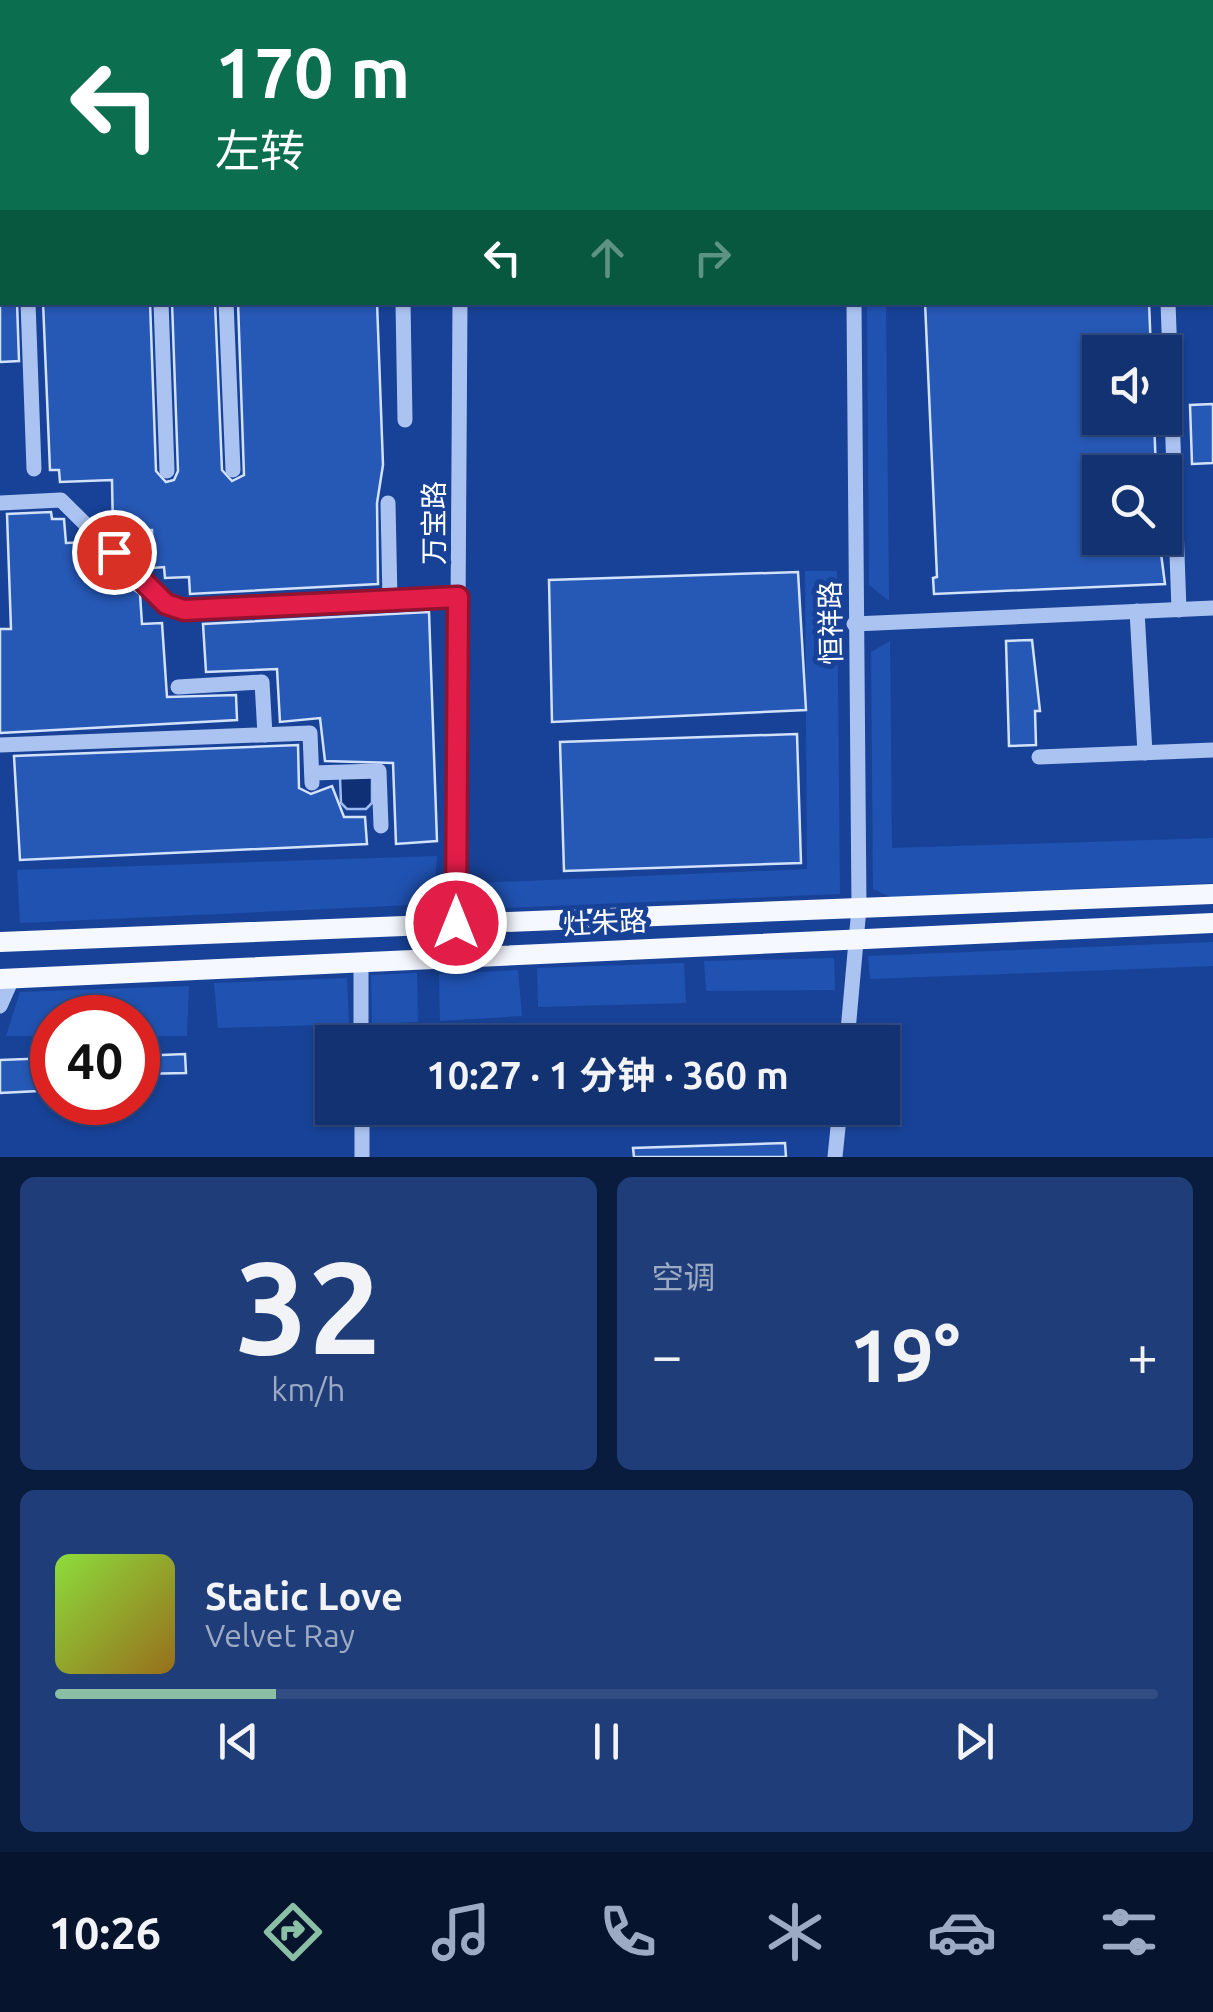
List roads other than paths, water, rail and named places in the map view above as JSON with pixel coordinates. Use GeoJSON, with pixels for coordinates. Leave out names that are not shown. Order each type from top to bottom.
{"type":"FeatureCollection","features":[{"type":"Feature","properties":{"kind":"main road","name":"灶朱路"},"geometry":{"type":"LineString","coordinates":[[0,942],[1213,894]]}},
{"type":"Feature","properties":{"kind":"main road","name":"灶朱路"},"geometry":{"type":"LineString","coordinates":[[6,979],[1213,923]]}},
{"type":"Feature","properties":{"kind":"street"},"geometry":{"type":"LineString","coordinates":[[28,305],[34,469]]}},
{"type":"Feature","properties":{"kind":"street"},"geometry":{"type":"LineString","coordinates":[[161,305],[167,471]]}},
{"type":"Feature","properties":{"kind":"street"},"geometry":{"type":"LineString","coordinates":[[226,305],[233,470]]}},
{"type":"Feature","properties":{"kind":"street"},"geometry":{"type":"LineString","coordinates":[[403,305],[405,420]]}},
{"type":"Feature","properties":{"kind":"street","name":"万宝路"},"geometry":{"type":"LineString","coordinates":[[456,923],[460,305]]}},
{"type":"Feature","properties":{"kind":"street","name":"恒祥路"},"geometry":{"type":"LineString","coordinates":[[848,1025],[859,908],[854,305]]}},
{"type":"Feature","properties":{"kind":"street"},"geometry":{"type":"LineString","coordinates":[[1168,305],[1179,610]]}},
{"type":"Feature","properties":{"kind":"street"},"geometry":{"type":"LineString","coordinates":[[0,503],[62,500],[166,604],[184,610],[458,597]]}},
{"type":"Feature","properties":{"kind":"street"},"geometry":{"type":"LineString","coordinates":[[388,503],[390,600]]}},
{"type":"Feature","properties":{"kind":"street"},"geometry":{"type":"LineString","coordinates":[[854,624],[1213,608]]}},
{"type":"Feature","properties":{"kind":"street"},"geometry":{"type":"LineString","coordinates":[[1137,612],[1145,753]]}},
{"type":"Feature","properties":{"kind":"street"},"geometry":{"type":"LineString","coordinates":[[178,686],[262,682],[265,735]]}},
{"type":"Feature","properties":{"kind":"street"},"geometry":{"type":"LineString","coordinates":[[0,745],[310,733],[312,778],[378,771],[380,826]]}},
{"type":"Feature","properties":{"kind":"street"},"geometry":{"type":"LineString","coordinates":[[1039,757],[1213,750]]}},
{"type":"Feature","properties":{"kind":"street"},"geometry":{"type":"LineString","coordinates":[[361,962],[361,1025]]}},
{"type":"Feature","properties":{"kind":"street"},"geometry":{"type":"LineString","coordinates":[[0,1006],[6,979]]}},
{"type":"Feature","properties":{"kind":"street"},"geometry":{"type":"LineString","coordinates":[[362,1125],[362,1157]]}},
{"type":"Feature","properties":{"kind":"street"},"geometry":{"type":"LineString","coordinates":[[834,1157],[838,1125]]}}]}
